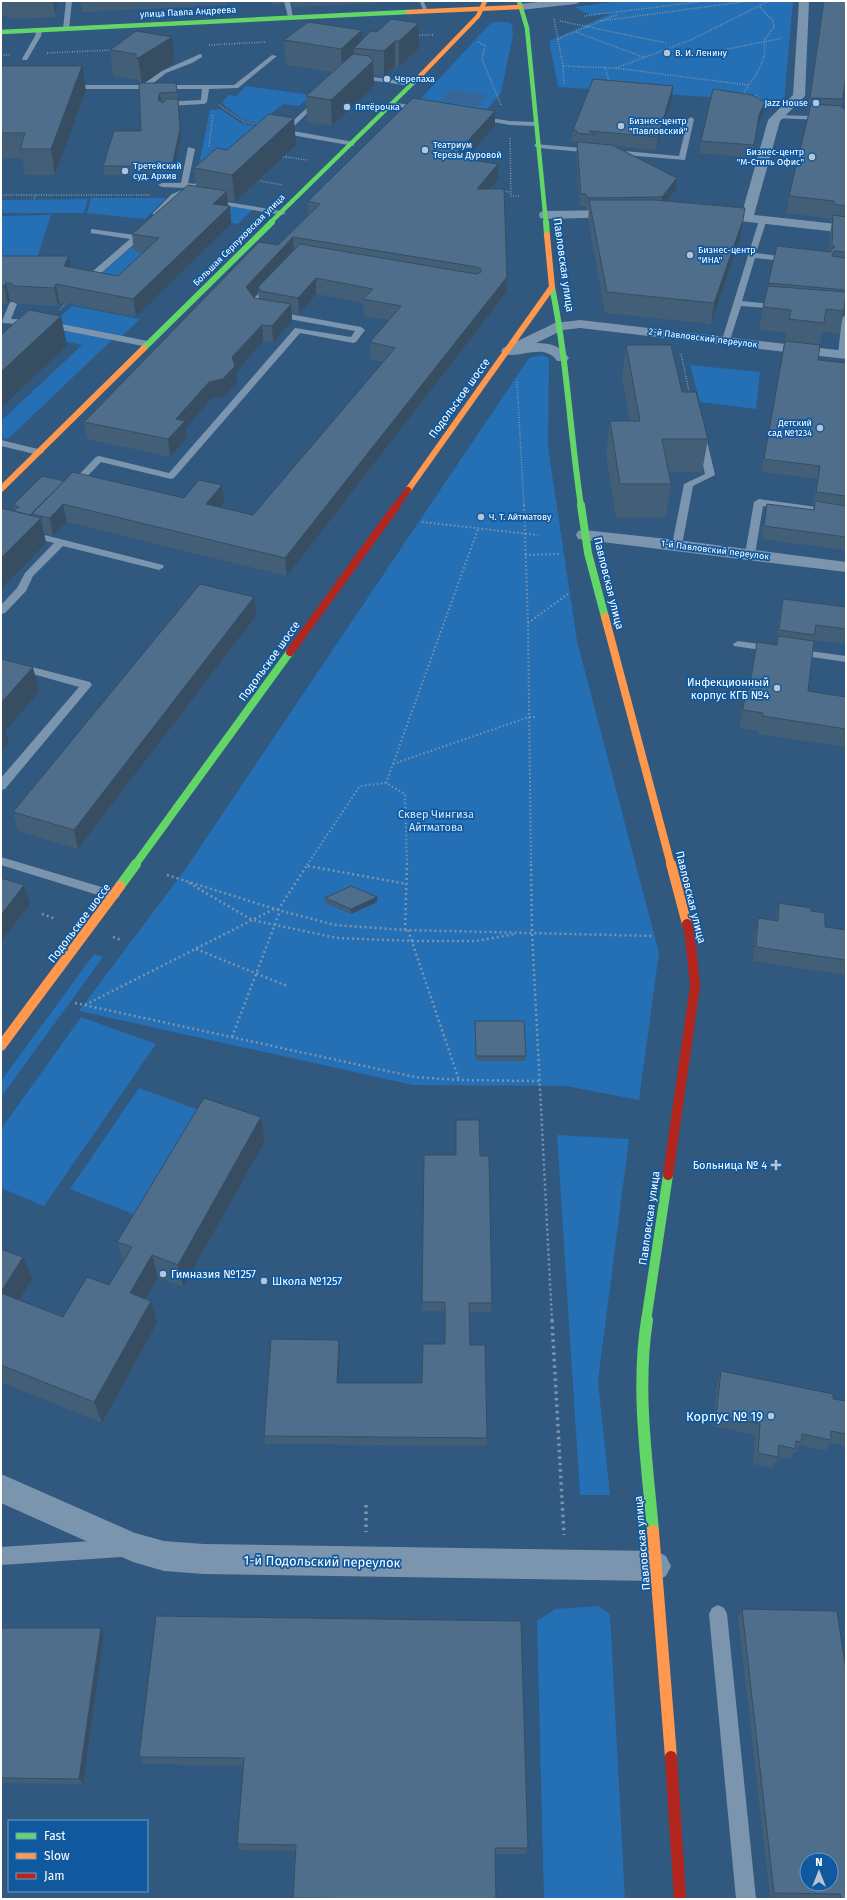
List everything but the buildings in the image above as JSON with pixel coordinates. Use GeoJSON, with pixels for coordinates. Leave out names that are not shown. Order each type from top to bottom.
{"type":"FeatureCollection","features":[{"type":"Feature","properties":{"kind":"street"},"geometry":{"type":"LineString","coordinates":[[519,4],[576,1]]}},
{"type":"Feature","properties":{"kind":"street"},"geometry":{"type":"LineString","coordinates":[[747,218],[774,120],[799,96],[804,1]]}},
{"type":"Feature","properties":{"kind":"street","name":"улица Павла Андреева"},"geometry":{"type":"LineString","coordinates":[[1,32],[291,17],[424,7],[519,4]]}},
{"type":"Feature","properties":{"kind":"street","name":"Павловская улица"},"geometry":{"type":"LineString","coordinates":[[519,4],[527,26],[535,124],[552,287],[560,326],[562,358],[584,535],[690,936],[695,986],[643,1345],[642,1409],[656,1566],[680,1899]]}},
{"type":"Feature","properties":{"kind":"street","name":"Большая Серпуховская улица"},"geometry":{"type":"LineString","coordinates":[[1,489],[472,23],[484,5]]}},
{"type":"Feature","properties":{"kind":"street"},"geometry":{"type":"LineString","coordinates":[[545,215],[631,214]]}},
{"type":"Feature","properties":{"kind":"street"},"geometry":{"type":"LineString","coordinates":[[699,214],[846,229]]}},
{"type":"Feature","properties":{"kind":"street","name":"Подольское шоссе"},"geometry":{"type":"LineString","coordinates":[[1,1046],[114,895],[552,287]]}},
{"type":"Feature","properties":{"kind":"street","name":"2-й Павловский переулок"},"geometry":{"type":"LineString","coordinates":[[508,350],[560,326],[580,324],[844,354]]}},
{"type":"Feature","properties":{"kind":"street"},"geometry":{"type":"LineString","coordinates":[[508,350],[544,348],[557,351],[562,358]]}},
{"type":"Feature","properties":{"kind":"street","name":"1-й Павловский переулок"},"geometry":{"type":"LineString","coordinates":[[584,535],[846,566]]}},
{"type":"Feature","properties":{"kind":"street","name":"1-й Подольский переулок"},"geometry":{"type":"LineString","coordinates":[[1,1488],[133,1547],[164,1556],[204,1559],[656,1566]]}},
{"type":"Feature","properties":{"kind":"lane"},"geometry":{"type":"LineString","coordinates":[[66,29],[69,1]]}},
{"type":"Feature","properties":{"kind":"lane"},"geometry":{"type":"LineString","coordinates":[[287,1],[291,17]]}},
{"type":"Feature","properties":{"kind":"lane"},"geometry":{"type":"LineString","coordinates":[[27,56],[38,36],[39,30]]}},
{"type":"Feature","properties":{"kind":"lane"},"geometry":{"type":"LineString","coordinates":[[144,87],[164,72],[190,62],[200,56]]}},
{"type":"Feature","properties":{"kind":"lane"},"geometry":{"type":"LineString","coordinates":[[64,87],[236,87],[274,56]]}},
{"type":"Feature","properties":{"kind":"lane"},"geometry":{"type":"LineString","coordinates":[[353,76],[411,84]]}},
{"type":"Feature","properties":{"kind":"lane"},"geometry":{"type":"LineString","coordinates":[[163,108],[163,104],[204,102],[206,87]]}},
{"type":"Feature","properties":{"kind":"lane"},"geometry":{"type":"LineString","coordinates":[[327,91],[286,129],[291,133],[351,144]]}},
{"type":"Feature","properties":{"kind":"lane"},"geometry":{"type":"LineString","coordinates":[[391,104],[429,110]]}},
{"type":"Feature","properties":{"kind":"lane"},"geometry":{"type":"LineString","coordinates":[[473,117],[535,124]]}},
{"type":"Feature","properties":{"kind":"lane"},"geometry":{"type":"LineString","coordinates":[[777,117],[846,118]]}},
{"type":"Feature","properties":{"kind":"lane"},"geometry":{"type":"LineString","coordinates":[[538,146],[682,158],[690,119]]}},
{"type":"Feature","properties":{"kind":"lane"},"geometry":{"type":"LineString","coordinates":[[184,185],[190,148]]}},
{"type":"Feature","properties":{"kind":"lane"},"geometry":{"type":"LineString","coordinates":[[96,273],[149,227],[148,222],[174,196],[197,185],[217,170]]}},
{"type":"Feature","properties":{"kind":"lane"},"geometry":{"type":"LineString","coordinates":[[162,185],[197,185]]}},
{"type":"Feature","properties":{"kind":"lane"},"geometry":{"type":"LineString","coordinates":[[174,196],[190,198]]}},
{"type":"Feature","properties":{"kind":"lane"},"geometry":{"type":"LineString","coordinates":[[205,200],[282,212]]}},
{"type":"Feature","properties":{"kind":"lane"},"geometry":{"type":"LineString","coordinates":[[726,340],[763,220]]}},
{"type":"Feature","properties":{"kind":"lane"},"geometry":{"type":"LineString","coordinates":[[94,231],[136,238]]}},
{"type":"Feature","properties":{"kind":"lane"},"geometry":{"type":"LineString","coordinates":[[752,255],[803,261]]}},
{"type":"Feature","properties":{"kind":"lane"},"geometry":{"type":"LineString","coordinates":[[66,494],[99,459],[171,476],[298,330],[353,340],[361,330],[259,311],[253,304],[278,277]]}},
{"type":"Feature","properties":{"kind":"lane"},"geometry":{"type":"LineString","coordinates":[[737,303],[790,308]]}},
{"type":"Feature","properties":{"kind":"lane"},"geometry":{"type":"LineString","coordinates":[[13,304],[6,321],[44,323],[148,344]]}},
{"type":"Feature","properties":{"kind":"lane"},"geometry":{"type":"LineString","coordinates":[[844,354],[846,318]]}},
{"type":"Feature","properties":{"kind":"lane"},"geometry":{"type":"LineString","coordinates":[[29,334],[44,323]]}},
{"type":"Feature","properties":{"kind":"lane"},"geometry":{"type":"LineString","coordinates":[[678,545],[689,484],[710,475],[689,391]]}},
{"type":"Feature","properties":{"kind":"lane"},"geometry":{"type":"LineString","coordinates":[[1,443],[39,452]]}},
{"type":"Feature","properties":{"kind":"lane"},"geometry":{"type":"LineString","coordinates":[[750,554],[759,502],[846,514]]}},
{"type":"Feature","properties":{"kind":"lane"},"geometry":{"type":"LineString","coordinates":[[1,527],[30,531],[61,542],[159,566]]}},
{"type":"Feature","properties":{"kind":"lane"},"geometry":{"type":"LineString","coordinates":[[1,611],[22,589],[29,575],[61,542]]}},
{"type":"Feature","properties":{"kind":"lane"},"geometry":{"type":"LineString","coordinates":[[738,644],[846,659]]}},
{"type":"Feature","properties":{"kind":"lane"},"geometry":{"type":"LineString","coordinates":[[1,662],[86,685],[1,786]]}},
{"type":"Feature","properties":{"kind":"lane"},"geometry":{"type":"LineString","coordinates":[[1,861],[114,895]]}},
{"type":"Feature","properties":{"kind":"lane"},"geometry":{"type":"LineString","coordinates":[[1,1556],[133,1547]]}},
{"type":"Feature","properties":{"kind":"lane"},"geometry":{"type":"LineString","coordinates":[[718,1614],[746,1899]]}},
{"type":"Feature","properties":{"kind":"path"},"geometry":{"type":"LineString","coordinates":[[584,16],[706,1]]}},
{"type":"Feature","properties":{"kind":"path"},"geometry":{"type":"LineString","coordinates":[[600,21],[750,1]]}},
{"type":"Feature","properties":{"kind":"path"},"geometry":{"type":"LineString","coordinates":[[614,68],[693,39],[769,1]]}},
{"type":"Feature","properties":{"kind":"path"},"geometry":{"type":"LineString","coordinates":[[759,6],[773,21],[774,27],[764,42]]}},
{"type":"Feature","properties":{"kind":"path"},"geometry":{"type":"LineString","coordinates":[[558,39],[622,12]]}},
{"type":"Feature","properties":{"kind":"path"},"geometry":{"type":"LineString","coordinates":[[553,14],[563,66],[564,84]]}},
{"type":"Feature","properties":{"kind":"path"},"geometry":{"type":"LineString","coordinates":[[554,20],[562,19]]}},
{"type":"Feature","properties":{"kind":"path"},"geometry":{"type":"LineString","coordinates":[[554,20],[666,43]]}},
{"type":"Feature","properties":{"kind":"path"},"geometry":{"type":"LineString","coordinates":[[576,32],[644,58]]}},
{"type":"Feature","properties":{"kind":"path"},"geometry":{"type":"LineString","coordinates":[[707,53],[802,34]]}},
{"type":"Feature","properties":{"kind":"path"},"geometry":{"type":"LineString","coordinates":[[416,35],[439,35]]}},
{"type":"Feature","properties":{"kind":"path"},"geometry":{"type":"LineString","coordinates":[[200,56],[220,40]]}},
{"type":"Feature","properties":{"kind":"path"},"geometry":{"type":"LineString","coordinates":[[207,45],[267,42]]}},
{"type":"Feature","properties":{"kind":"path"},"geometry":{"type":"LineString","coordinates":[[478,42],[485,46],[482,59],[497,98]]}},
{"type":"Feature","properties":{"kind":"path"},"geometry":{"type":"LineString","coordinates":[[746,94],[744,92],[764,60],[767,49],[764,42]]}},
{"type":"Feature","properties":{"kind":"path"},"geometry":{"type":"LineString","coordinates":[[1,55],[27,56],[116,50]]}},
{"type":"Feature","properties":{"kind":"path"},"geometry":{"type":"LineString","coordinates":[[563,66],[606,67],[748,85]]}},
{"type":"Feature","properties":{"kind":"path"},"geometry":{"type":"LineString","coordinates":[[606,67],[610,86]]}},
{"type":"Feature","properties":{"kind":"path"},"geometry":{"type":"LineString","coordinates":[[197,185],[212,132],[214,87]]}},
{"type":"Feature","properties":{"kind":"path"},"geometry":{"type":"LineString","coordinates":[[214,101],[244,122],[286,129]]}},
{"type":"Feature","properties":{"kind":"path"},"geometry":{"type":"LineString","coordinates":[[510,122],[510,192],[511,196],[520,196]]}},
{"type":"Feature","properties":{"kind":"path"},"geometry":{"type":"LineString","coordinates":[[278,155],[307,161]]}},
{"type":"Feature","properties":{"kind":"path"},"geometry":{"type":"LineString","coordinates":[[259,180],[282,184]]}},
{"type":"Feature","properties":{"kind":"path"},"geometry":{"type":"LineString","coordinates":[[491,189],[510,192]]}},
{"type":"Feature","properties":{"kind":"path"},"geometry":{"type":"LineString","coordinates":[[34,200],[36,195]]}},
{"type":"Feature","properties":{"kind":"path"},"geometry":{"type":"LineString","coordinates":[[1,196],[174,196]]}},
{"type":"Feature","properties":{"kind":"path"},"geometry":{"type":"LineString","coordinates":[[44,323],[96,273]]}},
{"type":"Feature","properties":{"kind":"path"},"geometry":{"type":"LineString","coordinates":[[680,351],[689,391]]}},
{"type":"Feature","properties":{"kind":"path"},"geometry":{"type":"LineString","coordinates":[[517,382],[526,534],[525,555],[528,623],[532,933],[538,1081],[564,1536]]}},
{"type":"Feature","properties":{"kind":"path"},"geometry":{"type":"LineString","coordinates":[[422,522],[538,535]]}},
{"type":"Feature","properties":{"kind":"path"},"geometry":{"type":"LineString","coordinates":[[386,783],[478,529]]}},
{"type":"Feature","properties":{"kind":"path"},"geometry":{"type":"LineString","coordinates":[[525,555],[560,554]]}},
{"type":"Feature","properties":{"kind":"path"},"geometry":{"type":"LineString","coordinates":[[528,623],[568,594]]}},
{"type":"Feature","properties":{"kind":"path"},"geometry":{"type":"LineString","coordinates":[[393,764],[529,717],[535,717]]}},
{"type":"Feature","properties":{"kind":"path"},"geometry":{"type":"LineString","coordinates":[[232,1036],[279,911],[360,786],[386,783],[405,794],[407,930],[413,942],[459,1080]]}},
{"type":"Feature","properties":{"kind":"path"},"geometry":{"type":"LineString","coordinates":[[308,866],[406,884]]}},
{"type":"Feature","properties":{"kind":"path"},"geometry":{"type":"LineString","coordinates":[[167,875],[279,911],[335,925],[407,930],[654,936]]}},
{"type":"Feature","properties":{"kind":"path"},"geometry":{"type":"LineString","coordinates":[[185,880],[252,920],[274,926],[337,938],[413,942],[476,942],[519,933]]}},
{"type":"Feature","properties":{"kind":"path"},"geometry":{"type":"LineString","coordinates":[[84,1005],[274,909]]}},
{"type":"Feature","properties":{"kind":"path"},"geometry":{"type":"LineString","coordinates":[[42,914],[56,919]]}},
{"type":"Feature","properties":{"kind":"path"},"geometry":{"type":"LineString","coordinates":[[196,949],[287,986]]}},
{"type":"Feature","properties":{"kind":"path"},"geometry":{"type":"LineString","coordinates":[[75,1003],[415,1077],[459,1080],[538,1081]]}},
{"type":"Feature","properties":{"kind":"path"},"geometry":{"type":"LineString","coordinates":[[366,1505],[366,1535]]}},
{"type":"Feature","properties":{"kind":"green space"},"geometry":{"type":"Polygon","coordinates":[[[620,1],[793,1],[784,102],[558,87],[549,41],[612,13],[590,15],[575,7],[620,1]]]}},
{"type":"Feature","properties":{"kind":"green space"},"geometry":{"type":"Polygon","coordinates":[[[508,22],[512,25],[513,35],[501,93],[484,113],[416,104],[491,23],[508,22]]]}},
{"type":"Feature","properties":{"kind":"green space"},"geometry":{"type":"Polygon","coordinates":[[[246,86],[311,95],[299,106],[283,104],[259,124],[245,121],[222,103],[228,95],[236,96],[246,86]]]}},
{"type":"Feature","properties":{"kind":"green space"},"geometry":{"type":"Polygon","coordinates":[[[220,109],[241,123],[260,127],[197,174],[210,110],[220,109]]]}},
{"type":"Feature","properties":{"kind":"green space"},"geometry":{"type":"Polygon","coordinates":[[[180,197],[254,208],[238,224],[166,211],[180,197]]]}},
{"type":"Feature","properties":{"kind":"green space"},"geometry":{"type":"Polygon","coordinates":[[[91,198],[166,198],[145,219],[87,213],[91,198]]]}},
{"type":"Feature","properties":{"kind":"green space"},"geometry":{"type":"Polygon","coordinates":[[[88,199],[84,213],[1,213],[1,200],[88,199]]]}},
{"type":"Feature","properties":{"kind":"green space"},"geometry":{"type":"Polygon","coordinates":[[[51,215],[36,261],[1,261],[1,216],[51,215]]]}},
{"type":"Feature","properties":{"kind":"green space"},"geometry":{"type":"Polygon","coordinates":[[[154,228],[182,232],[119,290],[97,277],[154,228]]]}},
{"type":"Feature","properties":{"kind":"green space"},"geometry":{"type":"Polygon","coordinates":[[[72,306],[140,319],[121,337],[53,323],[72,306]]]}},
{"type":"Feature","properties":{"kind":"green space"},"geometry":{"type":"Polygon","coordinates":[[[48,326],[113,339],[8,439],[1,438],[1,421],[82,345],[37,336],[48,326]]]}},
{"type":"Feature","properties":{"kind":"green space","name":"Сквер Чингиза Айтматова"},"geometry":{"type":"Polygon","coordinates":[[[542,355],[549,358],[548,447],[577,641],[659,953],[639,1100],[566,1086],[413,1085],[79,1011],[184,871],[529,358],[542,355]]]}},
{"type":"Feature","properties":{"kind":"green space"},"geometry":{"type":"Polygon","coordinates":[[[690,365],[760,372],[756,409],[700,402],[690,365]]]}},
{"type":"Feature","properties":{"kind":"green space"},"geometry":{"type":"Polygon","coordinates":[[[94,954],[103,957],[1,1097],[1,1081],[94,954]]]}},
{"type":"Feature","properties":{"kind":"green space"},"geometry":{"type":"Polygon","coordinates":[[[81,1017],[156,1044],[44,1206],[1,1188],[1,1129],[81,1017]]]}},
{"type":"Feature","properties":{"kind":"green space"},"geometry":{"type":"Polygon","coordinates":[[[139,1088],[204,1112],[138,1216],[70,1189],[139,1088]]]}},
{"type":"Feature","properties":{"kind":"green space"},"geometry":{"type":"Polygon","coordinates":[[[557,1135],[629,1139],[598,1381],[610,1495],[580,1495],[557,1135]]]}},
{"type":"Feature","properties":{"kind":"green space"},"geometry":{"type":"Polygon","coordinates":[[[598,1606],[610,1614],[625,1899],[544,1899],[537,1621],[555,1609],[598,1606]]]}},
{"type":"Feature","properties":{"kind":"shaded area"},"geometry":{"type":"Polygon","coordinates":[[[451,89],[488,95],[478,106],[441,101],[451,89]]]}},
{"type":"Feature","properties":{"kind":"traffic: fast"},"geometry":{"type":"LineString","coordinates":[[519,1],[527,28],[547,235]]}},
{"type":"Feature","properties":{"kind":"traffic: fast"},"geometry":{"type":"LineString","coordinates":[[1,32],[408,12]]}},
{"type":"Feature","properties":{"kind":"traffic: fast"},"geometry":{"type":"LineString","coordinates":[[144,348],[421,75]]}},
{"type":"Feature","properties":{"kind":"traffic: fast"},"geometry":{"type":"LineString","coordinates":[[552,287],[560,326],[573,456],[588,553],[605,617]]}},
{"type":"Feature","properties":{"kind":"traffic: fast"},"geometry":{"type":"LineString","coordinates":[[120,886],[290,652]]}},
{"type":"Feature","properties":{"kind":"traffic: fast"},"geometry":{"type":"LineString","coordinates":[[653,1531],[644,1428],[643,1345],[668,1175]]}},
{"type":"Feature","properties":{"kind":"traffic: slow"},"geometry":{"type":"LineString","coordinates":[[421,75],[478,16],[485,1]]}},
{"type":"Feature","properties":{"kind":"traffic: slow"},"geometry":{"type":"LineString","coordinates":[[408,12],[520,7]]}},
{"type":"Feature","properties":{"kind":"traffic: slow"},"geometry":{"type":"LineString","coordinates":[[408,490],[552,287],[547,235]]}},
{"type":"Feature","properties":{"kind":"traffic: slow"},"geometry":{"type":"LineString","coordinates":[[1,489],[144,348]]}},
{"type":"Feature","properties":{"kind":"traffic: slow"},"geometry":{"type":"LineString","coordinates":[[605,617],[687,924]]}},
{"type":"Feature","properties":{"kind":"traffic: slow"},"geometry":{"type":"LineString","coordinates":[[1,1046],[120,886]]}},
{"type":"Feature","properties":{"kind":"traffic: slow"},"geometry":{"type":"LineString","coordinates":[[653,1531],[671,1757]]}},
{"type":"Feature","properties":{"kind":"traffic: jam"},"geometry":{"type":"LineString","coordinates":[[290,652],[408,490]]}},
{"type":"Feature","properties":{"kind":"traffic: jam"},"geometry":{"type":"LineString","coordinates":[[668,1175],[695,986],[690,936],[687,924]]}},
{"type":"Feature","properties":{"kind":"traffic: jam"},"geometry":{"type":"LineString","coordinates":[[671,1757],[680,1899]]}},
{"type":"Feature","properties":{"kind":"place","name":"В. И. Ленину"},"geometry":{"type":"Point","coordinates":[667,53]}},
{"type":"Feature","properties":{"kind":"place","name":"Черепаха"},"geometry":{"type":"Point","coordinates":[387,79]}},
{"type":"Feature","properties":{"kind":"place","name":"Jazz House"},"geometry":{"type":"Point","coordinates":[816,103]}},
{"type":"Feature","properties":{"kind":"place","name":"Пятёрочка"},"geometry":{"type":"Point","coordinates":[347,107]}},
{"type":"Feature","properties":{"kind":"place","name":"Бизнес-центр \"Павловский\""},"geometry":{"type":"Point","coordinates":[621,126]}},
{"type":"Feature","properties":{"kind":"place","name":"Театриум Терезы Дуровой"},"geometry":{"type":"Point","coordinates":[425,150]}},
{"type":"Feature","properties":{"kind":"place","name":"Бизнес-центр \"М-Стиль Офис\""},"geometry":{"type":"Point","coordinates":[812,157]}},
{"type":"Feature","properties":{"kind":"place","name":"Третейский суд. Архив"},"geometry":{"type":"Point","coordinates":[125,171]}},
{"type":"Feature","properties":{"kind":"place","name":"Бизнес-центр \"ИНА\""},"geometry":{"type":"Point","coordinates":[690,255]}},
{"type":"Feature","properties":{"kind":"place","name":"Детский сад №1234"},"geometry":{"type":"Point","coordinates":[820,428]}},
{"type":"Feature","properties":{"kind":"place","name":"Ч. Т. Айтматову"},"geometry":{"type":"Point","coordinates":[481,517]}},
{"type":"Feature","properties":{"kind":"place","name":"Инфекционный корпус КГБ №4"},"geometry":{"type":"Point","coordinates":[777,688]}},
{"type":"Feature","properties":{"kind":"place","name":"Больница № 4"},"geometry":{"type":"Point","coordinates":[776,1165]}},
{"type":"Feature","properties":{"kind":"place","name":"Гимназия №1257"},"geometry":{"type":"Point","coordinates":[163,1274]}},
{"type":"Feature","properties":{"kind":"place","name":"Школа №1257"},"geometry":{"type":"Point","coordinates":[264,1281]}},
{"type":"Feature","properties":{"kind":"place","name":"Корпус № 19"},"geometry":{"type":"Point","coordinates":[771,1416]}}]}
